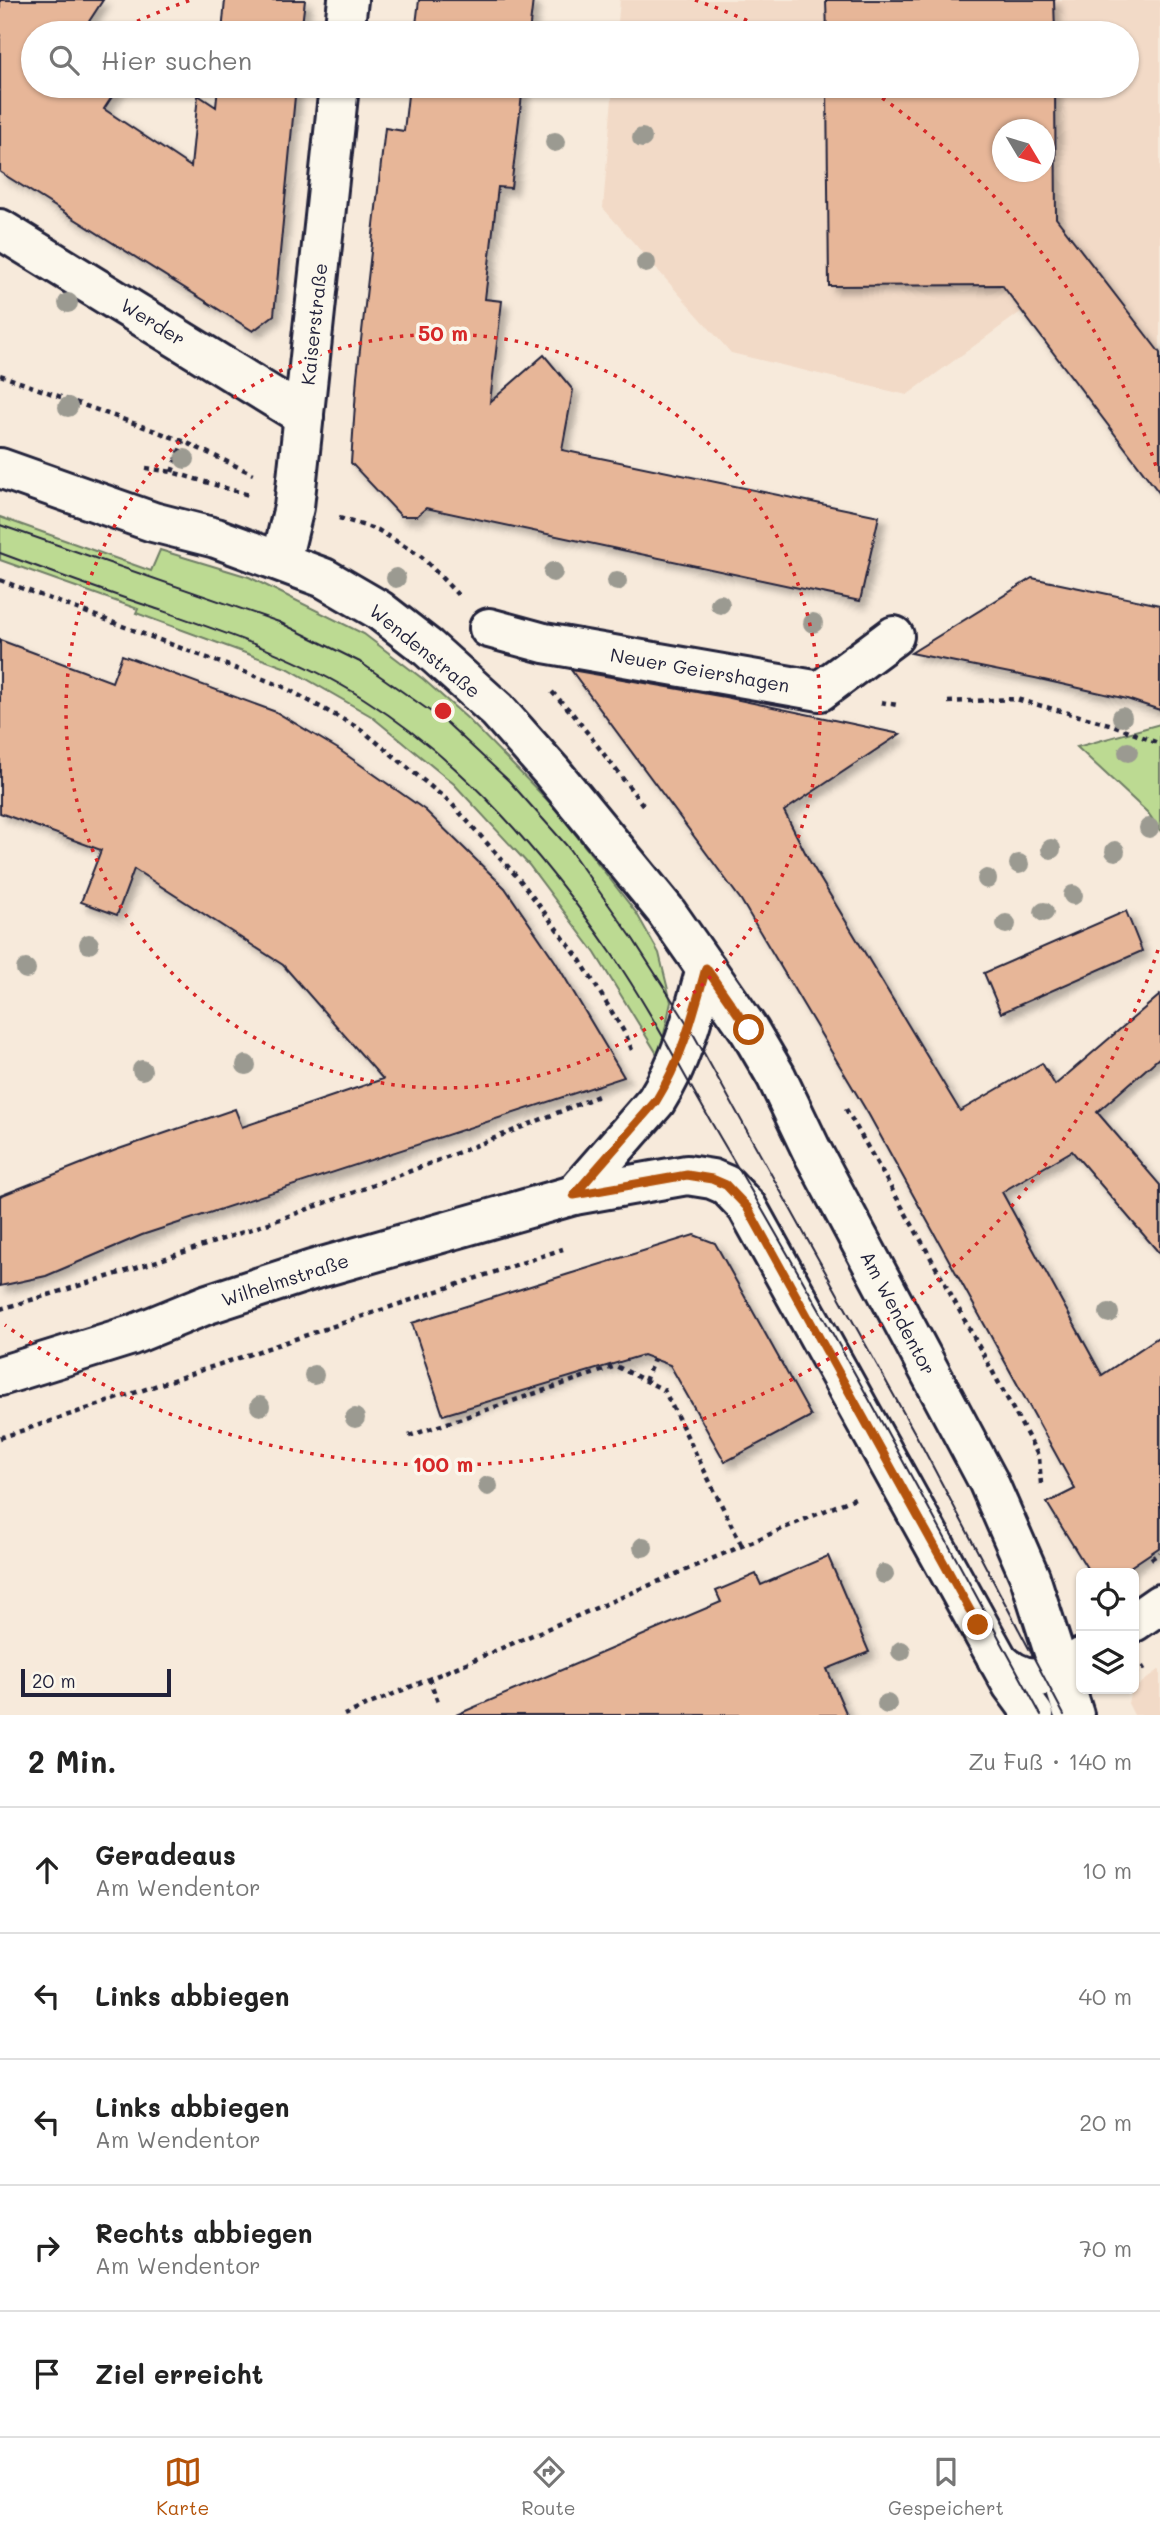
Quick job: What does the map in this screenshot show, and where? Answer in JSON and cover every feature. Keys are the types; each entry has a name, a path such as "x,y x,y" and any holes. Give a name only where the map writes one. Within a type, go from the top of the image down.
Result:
{"main road":[{"path":"345,21 348,0"},
{"name":"Kaiserstraße","path":"281,561 294,507 338,98"},
{"name":"Werder","path":"0,229 304,416"},
{"name":"Wendenstraße","path":"0,468 153,522 216,538 281,561 324,578 379,610 428,648 497,710 665,910 706,968"},
{"name":"Neuer Geiershagen","path":"489,628 544,643 820,691 894,636"},
{"path":"574,1195 656,1101 665,1087 685,1045 706,968"},
{"name":"Am Wendentor","path":"706,968 749,1030 776,1076 811,1149 988,1481 1071,1665 1074,1715"},
{"path":"574,1195 687,1175 712,1179 726,1185 747,1207 997,1659 1034,1715"},
{"name":"Wilhelmstraße","path":"0,1376 132,1335 208,1304 312,1270 574,1195"},
{"path":"1139,1619 1160,1604"},
{"path":"997,1659 1013,1672 1029,1678 1044,1678 1071,1665"}],"path":[{"path":"0,375 183,441 258,476"},
{"path":"183,441 172,472 378,530 422,557 489,628"},
{"path":"0,580 282,686 362,730 452,804 520,880 580,960 626,1035 635,1056"},
{"path":"948,702 1016,699 1113,725 1160,744"},
{"path":"0,1308 216,1241 292,1214 464,1151 605,1093"},
{"path":"841,1101 926,1249 1039,1457"},
{"path":"0,1438 575,1245"},
{"path":"645,1381 654,1359"},
{"path":"409,1436 616,1366 664,1390 743,1546"},
{"path":"344,1715 866,1493"},
{"path":"429,1678 439,1705"}],"shaded area":[{"path":"620,0 1160,0 1160,494 1022,311 907,395 731,353 603,208 612,98 1139,98 1139,21 618,21"},
{"path":"1160,1669 1160,1715 1134,1715 1128,1703 1130,1694 1139,1694 1139,1685"}],"green space":[{"path":"0,517 151,571 160,550 249,577 364,634 423,679 467,718 555,808 637,914 659,953 671,1002 659,1057 595,953 529,865 454,784 371,716 289,669 136,613 138,609 0,560"},
{"path":"1160,724 1160,830 1148,813 1077,747"}],"building":[{"path":"0,0 103,0 89,21 21,21 21,98 111,98 104,109 191,167 198,98 202,98 216,107 217,98 295,98 274,315 253,331 0,172"},
{"path":"225,0 305,0 302,21 223,21"},
{"path":"419,0 533,0 530,21 416,21"},
{"path":"826,0 1054,0 1055,21 827,21"},
{"path":"408,98 522,98 511,188 498,187 485,299 502,301 490,402 544,355 573,390 562,450 879,516 860,601 426,508 417,516 401,516 351,463 357,376 385,128 404,131"},
{"path":"827,98 1055,98 1056,218 1160,353 1160,494 1002,285 829,286"},
{"path":"1032,578 1160,605 1160,710 1127,699 911,653"},
{"path":"0,640 112,682 122,655 276,712 338,749 425,810 505,888 555,961 624,1077 142,1235 46,1276 0,1286 0,1196 116,1150 235,1109 242,1127 383,1079 283,965 134,869 117,915 81,902 101,850 0,813"},
{"path":"571,670 725,697 900,734 784,811 809,860 960,1111 1042,1063 1055,1085 1160,995 1160,1057 1097,1112 1160,1185 1160,1254 1072,1151 1002,1192 1102,1375 1160,1336 1160,1547 1128,1568 1087,1568 1047,1503 1075,1489 869,1115 741,900"},
{"path":"1126,911 1142,951 1001,1013 984,973"},
{"path":"694,1235 715,1243 811,1416 725,1462 670,1365 643,1355 443,1415 412,1323"},
{"path":"828,1556 869,1652 827,1669 847,1715 456,1715 721,1602 716,1591 756,1574 761,1585"}],"tram line":[{"path":"0,525 279,622 360,662 447,723 509,781 567,846 633,939 690,1028 922,1446 1064,1715"},
{"path":"0,553 235,637 313,670 363,698 400,723 469,781 500,813 586,917 643,1002 848,1361 1041,1715"}],"route":[{"path":"749,1030 706,968 685,1045 665,1087 656,1101 574,1195 687,1175 712,1179 726,1185 747,1207 978,1625"}]}
